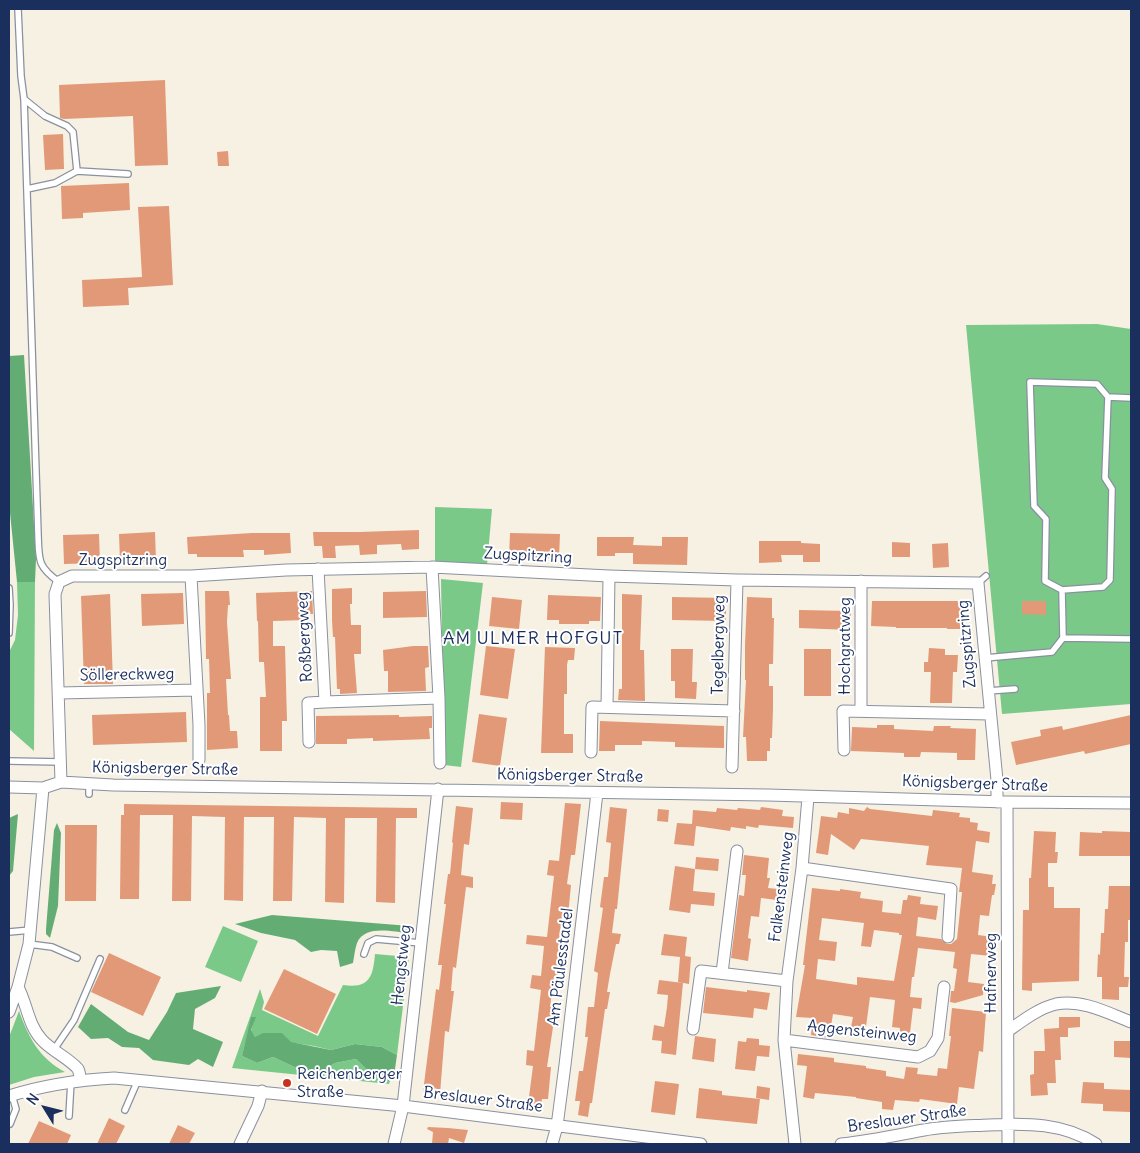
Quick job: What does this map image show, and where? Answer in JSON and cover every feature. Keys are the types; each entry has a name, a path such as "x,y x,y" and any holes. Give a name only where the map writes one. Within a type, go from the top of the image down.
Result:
{"street":[{"name":"Zugspitzring","path":"61,782 55,594 59,582 72,576 191,576 318,569 432,568 737,580 861,581 982,579 985,658 990,714 997,780 1002,802"},
{"path":"432,568 440,763"},
{"name":"Roßbergweg","path":"318,569 325,702"},
{"name":"Söllereckweg","path":"191,576 199,760"},
{"path":"591,752 592,707 607,707 609,576"},
{"name":"Tegelbergweg","path":"732,767 737,580"},
{"name":"Hochgratweg","path":"860,710 861,581"},
{"name":"Söllereckweg","path":"58,693 197,690"},
{"name":"Roßbergweg","path":"309,742 308,703 438,698"},
{"name":"Tegelbergweg","path":"607,707 734,711"},
{"name":"Hochgratweg","path":"844,750 844,711 990,714"},
{"name":"Königsberger Straße","path":"9,788 43,788 61,782 89,789 438,789 1131,804"},
{"path":"9,1012 18,987 29,944 43,788"},
{"name":"Hengstweg","path":"394,1144 403,1106 438,789"},
{"name":"Am Päulesstadel","path":"552,1144 557,1126 597,793"},
{"name":"Falkensteinweg","path":"795,1144 784,1040 787,981 802,868 808,797"},
{"name":"Hafnerweg","path":"1002,802 1008,1031 1008,1144"},
{"path":"722,973 737,851"},
{"path":"802,868 951,889 948,937"},
{"path":"693,1029 701,971 787,981"},
{"path":"18,987 32,1025 41,1039 53,1051 77,1068 80,1073 76,1081"},
{"name":"Aggensteinweg","path":"784,1040 918,1057 930,1050 938,1038 944,987"},
{"path":"1008,1031 1043,1009 1056,1004 1085,1006 1131,1022"},
{"name":"Breslauer Straße","path":"10,1095 76,1081 114,1078 403,1106 701,1144"},
{"path":"240,1144 258,1106 262,1091"},
{"name":"Breslauer Straße","path":"841,1144 925,1130 1008,1124 1035,1124 1065,1129 1096,1144"}],"lane":[{"path":"18,9 24,99 39,559 46,573 59,582"},
{"path":"24,99 45,116 68,126 73,132 77,171"},
{"path":"27,189 55,183 77,171 128,174"},
{"path":"1030,382 1097,384 1108,397 1105,478 1112,489 1110,580 1103,588 1062,590 1045,581 1046,519 1034,506 1030,382"},
{"path":"1108,397 1131,398"},
{"path":"9,588 9,633"},
{"path":"985,658 1052,652 1062,638 1062,590"},
{"path":"1062,638 1131,640"},
{"path":"988,691 1015,689"},
{"path":"9,761 61,762"},
{"path":"9,932 31,930"},
{"path":"364,954 368,943 376,939 421,943"},
{"path":"29,944 52,947 78,958"},
{"path":"53,1051 74,1020 100,959"},
{"path":"125,1110 138,1080"},
{"path":"69,1116 76,1081"},
{"path":"10,1095 16,1109 10,1124"}],"green space":[{"path":"1097,324 1131,329 1131,704 1002,714 966,325"},
{"path":"24,355 36,559 35,582 17,582 9,503 9,356"},
{"path":"435,507 492,509 487,565 435,562"},
{"path":"441,579 483,583 461,767 444,765"},
{"path":"17,582 35,582 34,751 9,729 9,652 15,640 18,615"},
{"path":"18,814 13,871 9,876 9,818"},
{"path":"57,823 61,833 58,906 50,938 46,934 46,929 54,830"},
{"path":"272,915 410,926 409,933 373,931 366,933 357,943 353,963 340,967 337,951 321,950 311,952 295,940 261,933 235,924"},
{"path":"223,926 258,941 241,982 205,967"},
{"path":"375,954 409,957 397,1055 382,1047 355,1044 331,1050 255,1037 251,1031 255,1017 252,1017 242,1056 257,1063 273,1057 305,1072 321,1072 335,1063 356,1059 371,1074 387,1080 391,1078 389,1084 232,1068 260,989 264,1002 262,1010 318,1036 343,985 359,985 364,983 371,975"},
{"path":"221,986 215,998 195,1009 193,1029 223,1042 213,1067 198,1059 189,1065 153,1060 139,1048 122,1047 108,1038 91,1039 78,1027 91,1004 128,1032 149,1040 167,1012 176,993"},
{"path":"19,1011 31,1038 42,1054 65,1072 34,1077 9,1085 9,1037"},
{"path":"251,1017 256,1017 251,1030 255,1037 263,1033 282,1033 291,1042 331,1050 355,1044 382,1047 397,1055 395,1069 389,1081 371,1074 356,1059 335,1063 321,1072 305,1072 273,1057 257,1063 242,1056"}],"building":[{"path":"165,80 168,165 135,166 133,116 60,118 59,85"},
{"path":"63,134 64,169 45,170 43,135"},
{"path":"228,151 229,166 218,166 217,152"},
{"path":"129,183 130,210 83,213 83,218 62,219 61,186"},
{"path":"169,206 173,285 128,288 129,305 83,307 82,280 142,277 138,207"},
{"path":"419,530 419,549 402,550 401,544 377,545 377,554 360,555 359,545 335,546 336,558 323,558 322,546 314,546 313,532"},
{"path":"155,532 156,561 120,562 119,534"},
{"path":"290,533 291,553 264,555 264,550 243,550 244,557 197,557 197,554 188,554 187,537"},
{"path":"510,533 560,534 559,558 509,557"},
{"path":"99,534 100,563 64,564 63,535"},
{"path":"597,537 634,537 633,545 662,546 662,537 688,537 687,565 633,564 633,553 597,556"},
{"path":"759,541 801,541 801,543 820,544 820,562 803,562 803,555 781,555 782,562 759,563"},
{"path":"892,542 910,543 910,557 892,557"},
{"path":"948,543 949,567 933,568 932,544"},
{"path":"352,588 352,604 350,604 351,625 361,625 361,654 354,654 357,693 340,694 340,689 337,689 335,637 333,637 332,589"},
{"path":"205,591 229,591 230,605 228,605 227,622 231,679 226,679 228,715 230,731 237,731 238,748 207,750 207,693 210,693 209,659 206,659"},
{"path":"312,591 313,614 307,614 307,620 273,621 273,646 285,646 287,721 282,721 282,751 260,751 260,697 266,697 264,662 259,662 256,593"},
{"path":"426,591 427,617 383,618 383,592"},
{"path":"183,593 184,624 142,626 141,594"},
{"path":"110,594 113,684 84,684 81,596"},
{"path":"622,594 642,595 640,650 644,650 645,701 618,700 619,689 622,689"},
{"path":"548,595 601,597 600,621 589,621 589,624 559,624 559,620 547,620"},
{"path":"492,597 522,600 519,629 489,626"},
{"path":"672,597 726,598 726,621 672,620"},
{"path":"747,597 772,598 772,618 774,618 773,664 769,664 769,686 773,686 773,709 772,738 770,738 770,751 767,751 767,761 747,761 746,737 743,737"},
{"path":"872,601 964,601 964,629 871,626"},
{"path":"1022,601 1046,601 1046,615 1022,614"},
{"path":"799,610 851,611 850,630 799,628"},
{"path":"428,646 429,667 425,668 426,691 388,692 388,671 384,671 383,650"},
{"path":"486,646 515,649 508,699 480,695"},
{"path":"545,647 575,648 574,660 568,660 567,694 564,694 564,734 573,734 573,753 541,753"},
{"path":"929,648 945,649 945,655 958,655 957,672 953,672 952,703 930,703 931,672 924,672 924,662 928,662"},
{"path":"671,649 693,649 692,682 697,682 696,699 675,698 675,681 671,681"},
{"path":"804,649 831,649 831,696 804,696"},
{"path":"186,712 187,742 93,745 92,715"},
{"path":"479,714 507,718 500,766 472,762"},
{"path":"399,715 399,717 432,716 432,728 429,728 430,739 373,741 373,738 347,739 347,744 316,744 316,716"},
{"path":"1131,715 1131,744 1085,754 1084,751 1016,765 1011,742 1041,736 1040,730 1062,726 1063,730"},
{"path":"600,721 724,726 724,748 675,747 675,742 642,741 642,745 615,745 615,751 599,751"},
{"path":"877,725 894,725 894,729 933,731 934,726 976,729 975,760 957,760 957,753 921,752 920,757 904,757 904,753 851,751 852,727 877,728"},
{"path":"501,802 523,803 522,820 500,819"},
{"path":"565,803 581,804 575,855 571,855 567,884 571,885 568,916 562,915 559,939 563,939 558,976 554,976 550,1007 556,1007 547,1067 551,1067 548,1099 542,1099 540,1111 530,1109 531,1098 529,1097 533,1066 526,1065 527,1050 534,1051 541,990 530,988 532,975 541,976 544,946 526,944 527,935 547,937 554,876 547,875 549,860 559,861"},
{"path":"124,804 417,808 417,818 396,818 395,903 376,902 377,818 345,818 344,903 325,902 326,818 294,817 292,901 273,901 274,817 244,817 243,901 224,900 225,817 192,816 191,901 172,901 173,815 140,815 139,899 120,899 121,815 124,815"},
{"path":"456,806 473,808 469,845 464,844 461,875 473,877 473,888 466,887 456,968 453,967 451,991 454,991 449,1032 445,1031 440,1094 423,1092 436,989 439,990 442,965 438,965 446,904 444,904 448,874 450,874"},
{"path":"610,807 627,809 617,909 615,909 612,933 621,934 619,944 616,944 610,974 607,992 610,992 607,1009 605,1009 592,1103 590,1103 588,1117 578,1115 580,1101 575,1101 579,1071 583,1071 588,1037 585,1037 588,1007 594,1007 598,973 594,971 603,908 600,907 604,877 608,877 611,843 606,842"},
{"path":"761,807 783,810 782,816 794,817 793,828 759,825 758,828 746,826 746,829 731,827 730,831 696,826 694,846 674,844 677,823 692,824 693,810 716,812 717,808 760,810"},
{"path":"867,807 870,809 932,816 933,810 960,813 959,817 970,818 970,822 978,823 977,830 990,832 989,843 976,841 972,872 993,875 992,884 996,884 994,895 992,895 989,916 980,915 978,935 993,937 991,956 971,954 968,982 984,984 983,995 955,1003 950,1002 951,991 954,991 957,969 953,968 955,952 918,948 910,997 922,998 921,1009 913,1008 909,1041 898,1040 900,1028 892,1027 895,1000 870,997 865,1034 850,1032 853,1017 833,1014 829,1038 811,1035 813,1018 796,1017 805,965 803,965 812,888 861,892 860,898 883,901 882,912 901,914 903,900 907,900 908,895 921,897 920,904 938,906 936,920 918,917 916,936 941,939 947,944 951,944 957,939 962,892 959,892 962,868 926,865 929,846 861,839 854,850 831,834 828,855 816,853 821,816 837,818 838,812 849,814 849,808 864,811","holes":["822,918 864,923 861,946 871,947 874,930 902,935 894,981 857,977 857,985 816,979 818,959 835,961 837,942 819,940"]},
{"path":"658,809 669,810 668,822 657,821"},
{"path":"65,825 97,825 96,901 65,901"},
{"path":"1034,831 1056,832 1055,852 1058,852 1057,863 1048,863 1048,887 1054,887 1054,908 1080,908 1079,981 1032,983 1032,991 1022,990 1023,910 1029,910 1029,878 1031,878"},
{"path":"1102,831 1131,832 1131,856 1079,856 1080,832 1102,833"},
{"path":"744,855 769,858 767,878 770,878 768,888 778,889 777,900 761,898 759,917 751,916 748,938 751,939 748,961 731,958 739,895 744,896 746,875 742,875"},
{"path":"696,857 719,859 718,871 695,869"},
{"path":"675,866 695,869 693,891 715,893 714,906 691,904 690,913 669,910"},
{"path":"1109,886 1131,886 1131,920 1128,920 1128,942 1125,942 1124,977 1129,977 1128,987 1119,987 1119,1000 1102,999 1102,977 1097,977 1101,933 1104,933 1105,909 1108,909"},
{"path":"664,934 687,937 685,956 691,957 689,984 678,982 680,957 661,955"},
{"path":"109,953 161,977 143,1016 91,992"},
{"path":"284,969 336,994 317,1034 264,1009"},
{"path":"659,980 683,983 676,1055 661,1053 662,1041 652,1040 654,1025 664,1027 667,1007 668,995 657,994"},
{"path":"706,987 770,993 767,1010 754,1008 753,1018 703,1013"},
{"path":"952,1008 986,1012 983,1052 979,1051 974,1089 959,1087 957,1104 920,1099 919,1102 895,1100 893,1110 882,1109 882,1102 856,1097 815,1093 814,1099 803,1097 807,1066 797,1065 798,1054 834,1058 834,1062 866,1066 866,1068 886,1071 886,1076 904,1079 906,1067 918,1068 917,1074 937,1076 938,1068 947,1069"},
{"path":"1059,1017 1080,1017 1080,1027 1068,1028 1068,1037 1060,1037 1061,1060 1055,1060 1056,1083 1047,1083 1048,1095 1031,1096 1030,1075 1034,1074 1034,1051 1045,1051 1044,1029 1059,1028"},
{"path":"695,1036 716,1039 714,1062 692,1059"},
{"path":"747,1038 759,1039 759,1045 770,1046 769,1057 757,1056 755,1071 735,1069 738,1041 746,1042"},
{"path":"1114,1041 1131,1041 1131,1058 1114,1057"},
{"path":"655,1081 679,1084 675,1115 651,1112"},
{"path":"1083,1082 1104,1083 1104,1089 1131,1090 1131,1112 1103,1111 1103,1104 1081,1103"},
{"path":"757,1086 770,1088 769,1100 756,1098"},
{"path":"699,1088 722,1091 722,1095 760,1099 757,1124 696,1118"},
{"path":"109,1118 125,1126 116,1144 97,1144"},
{"path":"39,1121 71,1135 67,1144 28,1144"},
{"path":"178,1125 195,1133 189,1144 169,1144"},
{"path":"428,1127 468,1130 464,1143 449,1138 448,1144 432,1144 433,1132 427,1129"}],"place":[{"name":"Reichenberger Straße","path":"287,1083"}],"district":[{"name":"AM ULMER HOFGUT","path":"533,639"}]}
